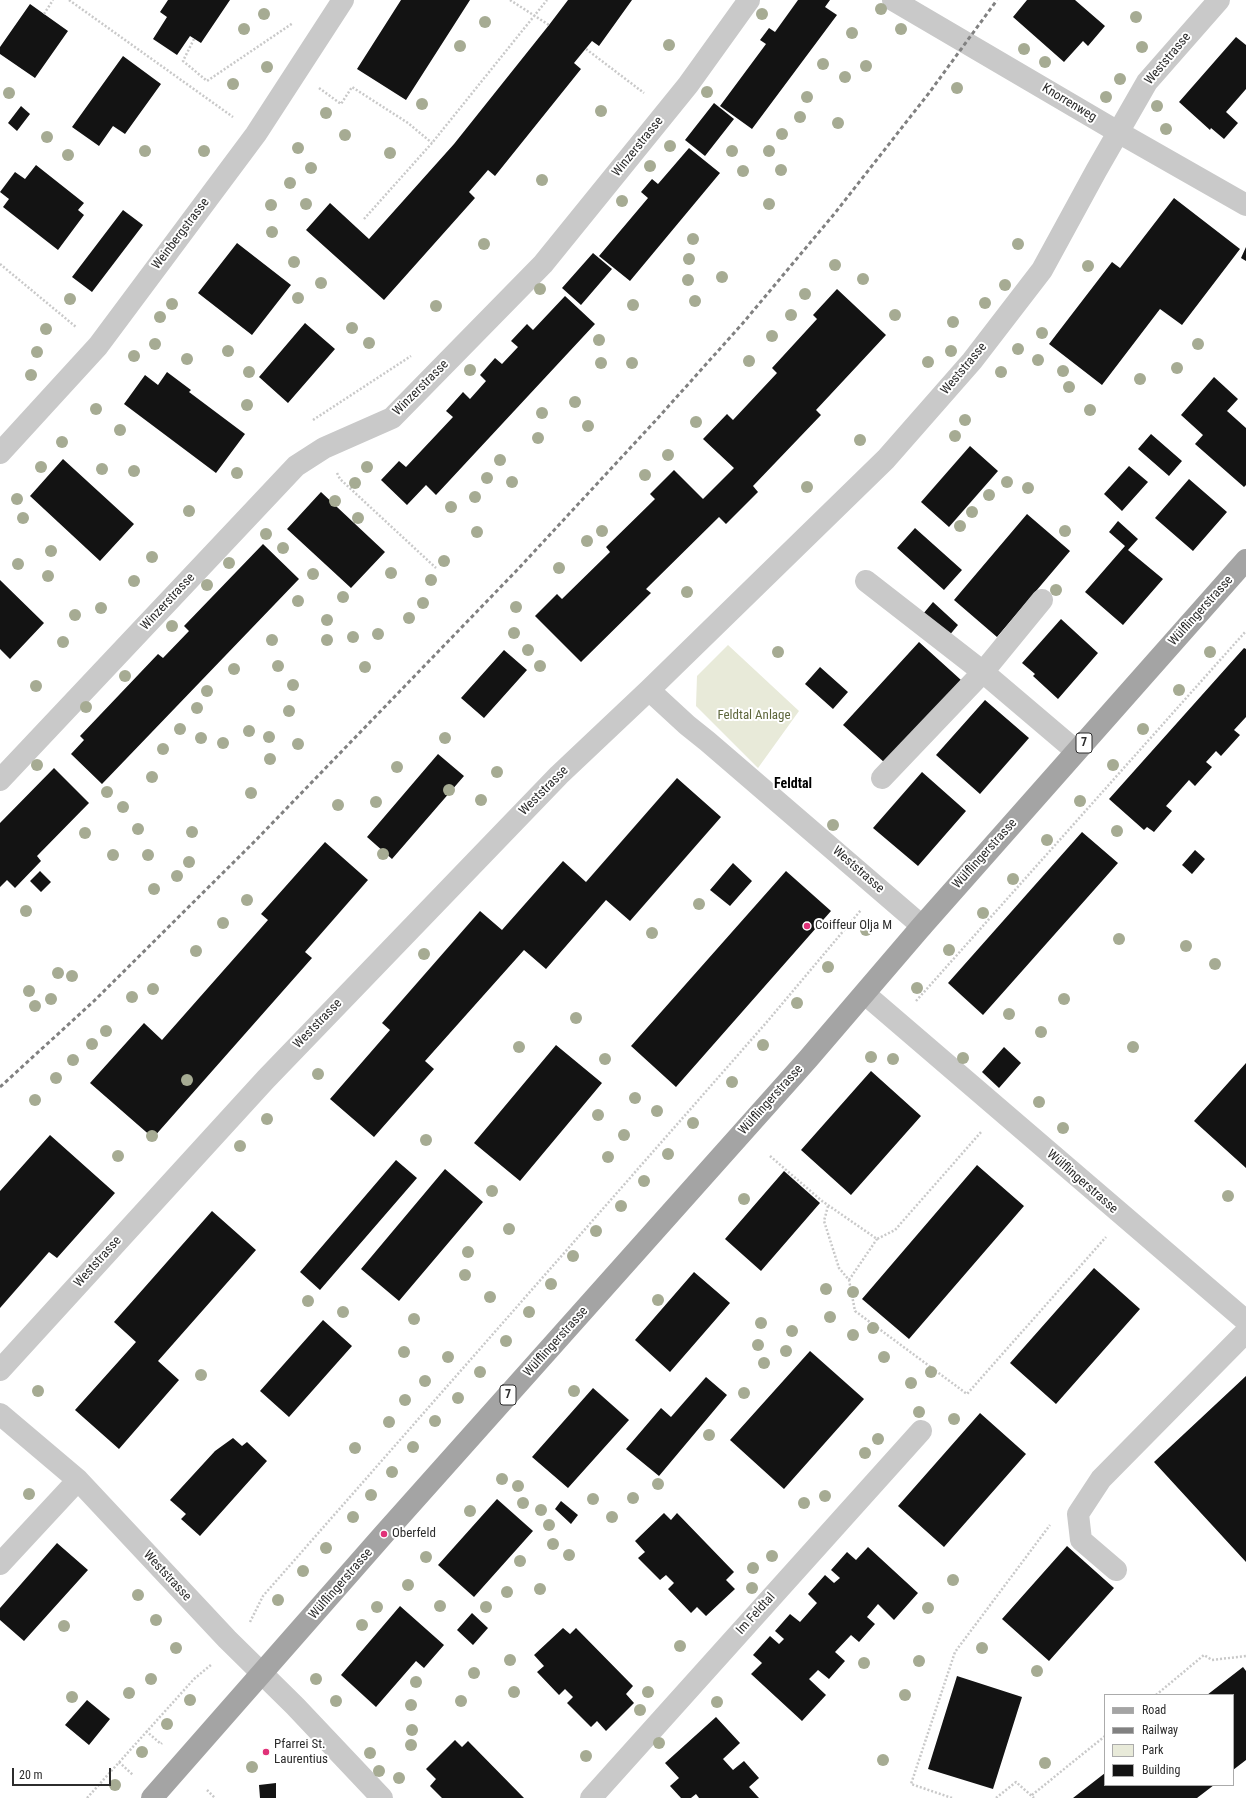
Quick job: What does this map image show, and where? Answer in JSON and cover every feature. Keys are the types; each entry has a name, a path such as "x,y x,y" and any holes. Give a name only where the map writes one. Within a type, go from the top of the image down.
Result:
{"main road":[{"name":"Wülflingerstrasse","path":"152,1798 389,1528 865,994 922,926 1246,560"}],"street":[{"name":"Weinbergstrasse","path":"0,453 98,346 256,134 343,0"},
{"name":"Winzerstrasse","path":"0,780 296,466 324,448 392,418 543,264 688,85 750,0"},
{"name":"Knorrenweg","path":"893,0 1246,205"},
{"name":"Weststrasse","path":"0,1370 266,1079 559,775 649,690 886,459 972,361 1042,270 1147,82 1219,0"},
{"path":"866,581 983,672 1076,751"},
{"path":"882,778 983,672 1042,600"},
{"name":"Weststrasse","path":"649,690 686,725 707,740 922,926"},
{"name":"Wülflingerstrasse","path":"865,994 1246,1321"},
{"path":"1116,1570 1081,1540 1078,1514 1101,1479 1246,1332"},
{"name":"Weststrasse","path":"0,1414 78,1480 234,1646 382,1798"},
{"name":"Im Feldtal","path":"591,1798 921,1431"},
{"path":"0,1564 78,1480"}],"path":[{"path":"44,14 53,0"},
{"path":"69,0 256,134"},
{"path":"510,0 549,25"},
{"path":"364,219 432,143 536,16 547,0"},
{"path":"194,39 183,61 207,81 295,22"},
{"path":"586,49 649,97"},
{"path":"318,88 341,104 352,87 408,123 432,143"},
{"path":"0,264 44,299 98,346"},
{"path":"312,421 316,416 413,354"},
{"path":"316,416 324,448 340,479 436,568"},
{"path":"897,1022 1246,631"},
{"path":"92,1798 88,1797 194,1679 234,1646 247,1629 263,1596 761,1029 864,906"},
{"path":"849,1280 877,1240 894,1230 1000,1110"},
{"path":"770,1156 828,1206 877,1240"},
{"path":"828,1206 824,1221 839,1268 849,1280 855,1311 967,1394 1124,1217"},
{"path":"952,1798 911,1784 955,1652 1052,1522"},
{"path":"1157,1694 1204,1655 1212,1660 1246,1656"},
{"path":"146,1731 161,1744"},
{"path":"1032,1795 1104,1737"},
{"path":"119,1762 134,1774"},
{"path":"996,1798 1016,1782 1034,1798"},
{"path":"207,1790 215,1798"}],"green space":[{"name":"Feldtal Anlage","path":"728,645 799,711 758,768 696,706 697,676"}],"building":[{"path":"168,0 230,0 201,43 190,36 177,55 153,39 167,17 160,12"},
{"path":"401,0 470,0 406,100 357,69"},
{"path":"568,0 632,0 599,46 592,41 574,63 581,69 495,176 488,170 469,192 475,198 384,300 306,230 330,203 369,239 454,144"},
{"path":"798,0 830,0 825,7 837,15 752,129 720,106 766,44 760,40 769,28 775,32"},
{"path":"1027,0 1075,0 1105,26 1088,46 1083,41 1064,62 1013,17"},
{"path":"30,4 68,31 35,78 0,54 0,47"},
{"path":"1236,37 1246,45 1246,89 1226,112 1238,123 1224,139 1211,128 1210,130 1179,102"},
{"path":"123,56 161,84 125,134 113,126 99,146 72,127"},
{"path":"714,103 734,119 705,156 685,140"},
{"path":"21,106 30,114 17,131 8,123"},
{"path":"689,148 720,173 630,281 599,256 648,198 641,192 652,179 658,184"},
{"path":"36,165 84,203 78,210 84,215 58,250 3,207 9,199 0,192 15,172 25,179"},
{"path":"1174,198 1240,249 1182,325 1160,309 1102,385 1049,344 1112,262 1120,268"},
{"path":"123,210 143,225 92,292 72,277"},
{"path":"237,243 291,285 252,335 198,293"},
{"path":"1246,247 1246,261 1241,258"},
{"path":"593,253 612,269 581,305 562,288"},
{"path":"837,289 886,335 816,410 821,415 753,486 758,492 726,524 719,517 646,589 651,593 581,662 535,616 557,594 562,599 610,552 606,547 655,499 650,494 674,470 703,499 734,468 703,439 727,414 733,420 777,373 772,368 817,319 813,315"},
{"path":"565,296 595,324 436,495 426,485 407,505 381,480 399,461 406,467 453,417 446,411 463,392 470,399 486,381 480,375 495,358 502,364 518,347 511,341 527,324 533,330"},
{"path":"305,323 335,349 288,403 259,377"},
{"path":"167,372 191,390 189,392 245,434 216,473 124,404 145,375 158,385"},
{"path":"1214,377 1238,399 1227,411 1246,428 1246,485 1244,487 1195,444 1203,435 1181,415"},
{"path":"1151,434 1182,461 1169,476 1138,449"},
{"path":"970,446 998,471 949,527 921,502"},
{"path":"63,459 134,524 100,561 30,496"},
{"path":"1129,466 1148,482 1122,511 1104,494"},
{"path":"1189,479 1227,512 1193,551 1155,518"},
{"path":"321,492 385,552 351,588 287,529"},
{"path":"1027,514 1070,551 997,637 954,600"},
{"path":"1118,521 1138,539 1128,550 1163,579 1123,625 1085,592 1125,546 1109,532"},
{"path":"915,528 962,570 944,590 897,548"},
{"path":"263,544 299,579 102,784 71,754 84,740 80,736 158,654 163,658 189,631 184,626"},
{"path":"0,580 44,623 10,659 0,649"},
{"path":"933,602 958,625 948,637 923,614"},
{"path":"1061,619 1098,653 1058,699 1033,676 1035,674 1022,663"},
{"path":"919,642 961,680 885,763 843,725"},
{"path":"1244,648 1246,649 1246,717 1234,730 1240,735 1221,756 1216,751 1206,762 1212,767 1195,786 1189,780 1166,806 1172,811 1154,832 1147,827 1144,830 1109,799"},
{"path":"504,650 527,670 484,718 461,698"},
{"path":"820,667 848,692 833,709 805,684"},
{"path":"985,700 1029,738 980,794 936,755"},
{"path":"438,754 464,776 392,859 367,837"},
{"path":"54,768 89,803 37,856 41,861 15,888 7,880 0,887 0,823"},
{"path":"922,772 966,811 918,866 873,828"},
{"path":"677,778 721,817 630,921 606,900 546,969 524,950 425,1061 434,1069 374,1137 330,1099 390,1030 382,1023 480,911 502,930 563,861 586,882"},
{"path":"1082,832 1118,863 983,1015 948,983"},
{"path":"325,842 368,880 305,952 312,958 153,1138 90,1083 144,1023 162,1040 268,920 261,914"},
{"path":"1195,850 1205,859 1192,874 1182,865"},
{"path":"733,863 752,881 730,906 710,890"},
{"path":"40,871 51,882 41,892 30,881"},
{"path":"786,871 831,911 676,1087 631,1046"},
{"path":"556,1045 602,1083 520,1181 474,1143"},
{"path":"1004,1047 1021,1063 999,1088 982,1072"},
{"path":"1246,1063 1246,1168 1194,1121"},
{"path":"871,1071 921,1116 851,1195 801,1150"},
{"path":"50,1135 115,1193 57,1258 49,1252 0,1308 0,1191"},
{"path":"396,1160 417,1178 320,1290 300,1272"},
{"path":"977,1165 1024,1206 909,1339 862,1299"},
{"path":"445,1169 483,1202 399,1301 361,1269"},
{"path":"784,1171 820,1203 761,1271 725,1239"},
{"path":"212,1211 256,1250 158,1361 179,1380 119,1449 75,1410 136,1342 114,1322"},
{"path":"1094,1268 1140,1309 1056,1404 1010,1363"},
{"path":"694,1272 730,1303 670,1372 635,1340"},
{"path":"323,1320 352,1346 289,1417 260,1391"},
{"path":"810,1351 864,1399 784,1489 730,1440"},
{"path":"1246,1376 1246,1562 1154,1462"},
{"path":"706,1377 727,1395 659,1476 626,1449 661,1408 671,1417"},
{"path":"593,1388 629,1420 568,1488 532,1457"},
{"path":"980,1413 1026,1454 944,1547 898,1506"},
{"path":"233,1438 242,1446 247,1442 267,1461 200,1536 181,1519 186,1514 170,1500 215,1451"},
{"path":"497,1499 533,1531 474,1597 438,1565"},
{"path":"561,1501 578,1515 571,1524 555,1509"},
{"path":"664,1513 671,1520 677,1513 734,1572 726,1580 735,1589 706,1616 697,1607 691,1613 668,1589 674,1583 666,1575 660,1580 638,1558 645,1552 635,1541"},
{"path":"57,1543 88,1570 24,1641 0,1620 0,1608"},
{"path":"1067,1546 1114,1588 1049,1661 1002,1619"},
{"path":"868,1547 918,1593 894,1620 878,1604 867,1617 875,1624 859,1642 851,1635 835,1652 845,1661 829,1679 818,1670 809,1679 826,1695 802,1721 751,1674 762,1663 753,1655 770,1636 779,1644 784,1639 775,1631 790,1614 800,1622 817,1603 808,1594 825,1575 834,1583 840,1578 831,1570 847,1552 856,1560"},
{"path":"400,1606 444,1645 424,1668 416,1661 376,1707 341,1675"},
{"path":"472,1613 488,1628 473,1645 457,1630"},
{"path":"563,1628 570,1634 576,1628 633,1686 626,1694 634,1703 606,1731 597,1721 591,1727 567,1703 573,1697 565,1689 559,1695 537,1672 544,1666 534,1655"},
{"path":"1243,1667 1246,1671 1246,1760 1234,1769 1234,1694 1208,1694"},
{"path":"957,1676 1022,1697 993,1789 928,1769"},
{"path":"87,1700 110,1719 89,1745 65,1725"},
{"path":"716,1717 740,1743 723,1759 733,1770 744,1761 759,1778 749,1787 759,1798 699,1798 696,1794 691,1798 681,1798 670,1786 679,1778 665,1763"},
{"path":"455,1740 462,1747 468,1741 524,1798 442,1798 430,1786 436,1779 426,1769"},
{"path":"1104,1774 1104,1786 1213,1786 1197,1798 1073,1798"},
{"path":"276,1783 276,1798 260,1798 259,1785"}],"railway":[{"path":"0,1087 94,1001 256,840 519,568 657,419 743,323 835,213 929,93 997,0"}],"place":[{"name":"Coiffeur Olja M","path":"807,926"},
{"name":"Oberfeld","path":"384,1534"},
{"name":"Pfarrei St. Laurentius","path":"266,1752"}],"district":[{"name":"Feldtal","path":"793,784"}]}
